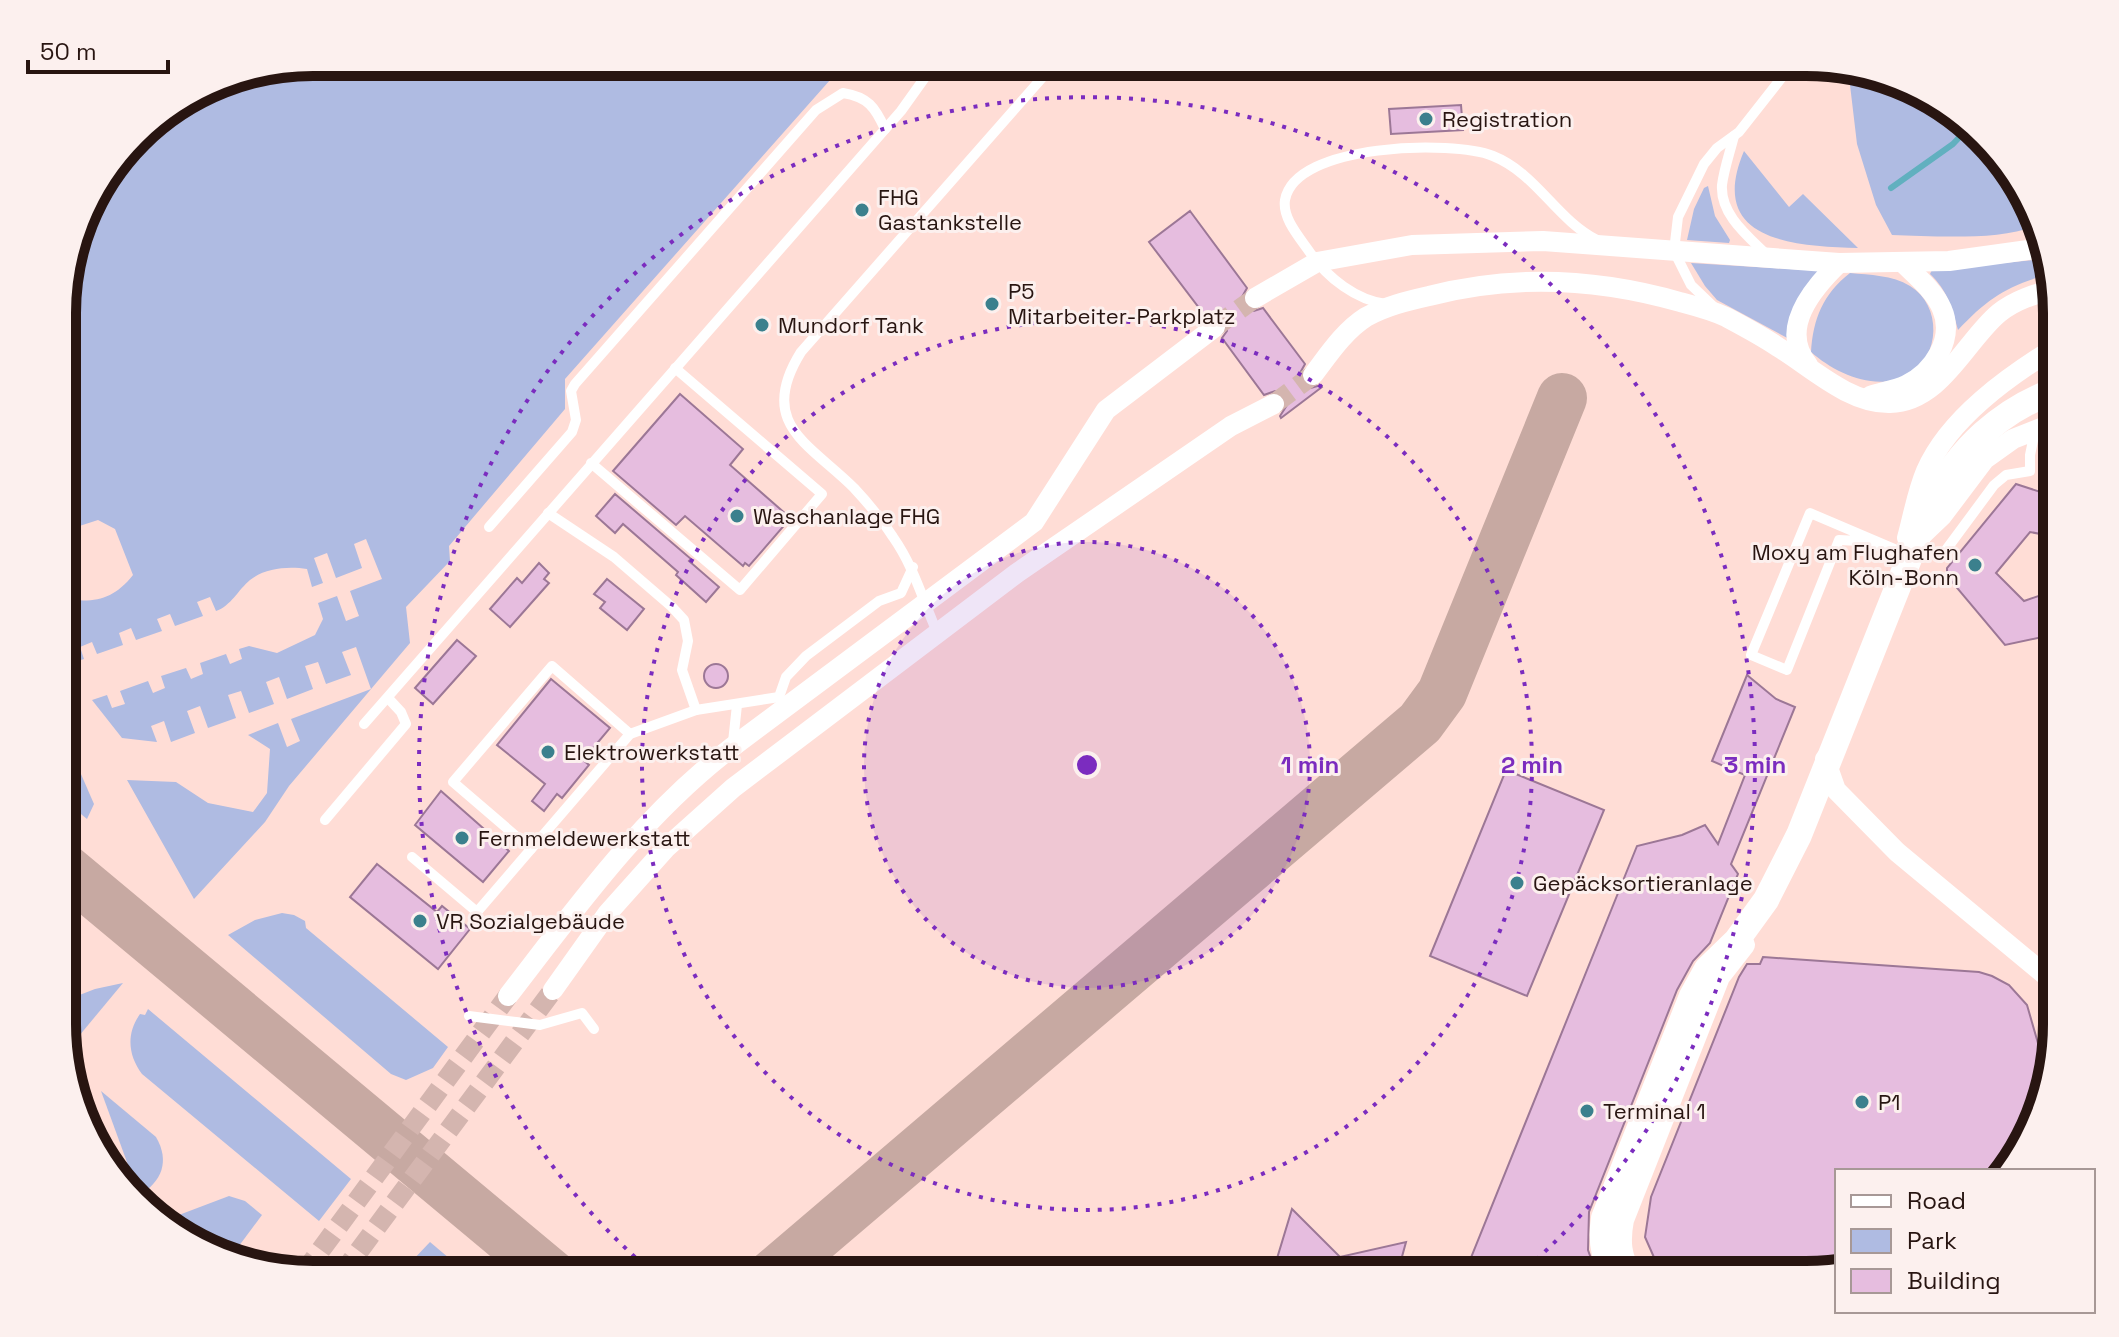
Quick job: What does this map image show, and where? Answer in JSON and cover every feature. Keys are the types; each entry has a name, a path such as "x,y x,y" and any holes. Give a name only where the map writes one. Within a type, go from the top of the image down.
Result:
{"street":[{"path":"1255,298 1317,262 1412,245 1543,241 1839,263 1949,261 2034,249"},
{"path":"1862,398 1906,385 1918,378 1933,362 1946,337 1941,307 1930,290 1902,262"},
{"path":"1809,366 1796,345 1800,316 1813,289 1839,263"},
{"path":"1313,375 1348,330 1394,305 1462,287 1520,280 1571,281 1662,296 1723,316 1862,398 1891,403 1918,395 1955,364 1997,314 2015,302 2041,293"},
{"path":"508,996 642,829 709,765 1034,522 1106,410 1215,327"},
{"path":"1623,1260 1621,1233 1624,1220 1720,977 1769,912 1795,844 1823,752 1904,553 1926,471 1942,443 1983,398 2042,357"},
{"path":"1607,1260 1604,1218 1692,996 1707,969 1737,940 1766,900 1799,835 1932,501 1954,466 1983,433 2022,406 2042,397"},
{"path":"553,990 607,914 666,848 733,788 937,632 1153,478 1231,426 1274,404"},
{"path":"1904,553 1942,516 1985,459 2013,439 2042,428"},
{"path":"1823,752 1836,790 1897,852 2042,972"},
{"path":"1624,1220 1636,1260"}],"lane":[{"path":"1723,316 1691,285 1674,251 1678,217 1704,164 1717,148 1734,136 1783,76"},
{"path":"364,724 885,129 925,77"},
{"path":"937,632 913,567 892,534 854,489 800,442 785,410 785,389 790,369 811,340 1043,77"},
{"path":"489,527 572,432 576,420 571,391 575,384 816,110 843,93 861,96 876,108 885,129"},
{"path":"1734,136 1722,186 1726,208 1741,231 1770,257"},
{"path":"1394,305 1373,302 1345,288 1317,262 1288,219 1285,200 1301,175 1341,156 1385,151 1466,149 1493,156 1532,182 1589,236 1610,246"},
{"path":"591,463 740,590 822,494 675,368"},
{"path":"1940,558 1994,485 2006,475 2030,471 2035,431"},
{"path":"548,513 614,557 684,620 688,641 682,670 696,710"},
{"path":"1810,513 1904,553 1859,541 1839,540 1787,670 1751,655 1810,513"},
{"path":"412,857 477,912 630,734 696,710 779,697 786,677 806,656 879,601 901,593 913,567"},
{"path":"531,849 453,782 492,735 552,666 630,734"},
{"path":"325,820 406,724 401,712 388,698"},
{"path":"731,748 737,705"},
{"path":"469,1016 540,1025 582,1013 594,1029"}],"green space":[{"path":"297,77 833,77 565,379 565,409 449,546 450,561 406,607 410,643 289,786 265,822 194,899 127,780 176,782 208,803 253,812 267,793 270,749 248,735 278,723 287,747 300,741 291,719 371,689 356,647 342,652 351,675 326,684 318,662 305,666 313,689 287,699 279,677 266,682 274,704 249,713 241,691 228,695 236,718 208,728 200,706 187,711 195,733 171,742 164,721 151,726 157,742 122,738 92,700 107,695 112,708 125,704 120,691 148,681 153,693 165,688 161,676 186,668 191,679 203,674 200,663 226,654 230,664 242,659 239,649 249,646 277,653 315,635 323,619 318,603 337,596 346,621 359,616 350,591 382,579 366,539 354,544 362,568 336,578 327,553 314,558 323,583 312,587 307,569 270,570 250,580 221,609 216,611 210,597 197,602 203,616 175,626 170,614 157,619 162,631 136,640 131,628 119,633 123,645 97,654 92,642 80,647 84,659 76,662 76,600 94,600 111,595 133,575 115,529 98,520 76,527 76,313 84,252 100,208 125,169 145,145 194,108 252,84"},
{"path":"1849,80 1911,100 1938,116 1974,145 2011,194 2027,229 1984,236 1892,235 1876,205 1857,144"},
{"path":"1744,151 1789,207 1803,194 1858,248 1807,245 1783,240 1762,232 1746,221 1737,204 1735,181"},
{"path":"1708,186 1715,216 1729,243 1687,240 1694,209"},
{"path":"2037,260 2039,277 2000,294 1958,330 1948,299 1930,274 1932,270"},
{"path":"1691,263 1821,271 1791,340 1717,300"},
{"path":"1850,273 1903,282 1928,305 1932,318 1932,344 1919,367 1908,375 1883,382 1857,378 1832,367 1811,352 1821,308"},
{"path":"76,763 94,804 87,819 76,810"},
{"path":"282,913 305,921 306,928 448,1047 433,1068 406,1080 391,1074 228,935 255,920"},
{"path":"123,983 77,1038 76,996"},
{"path":"148,1009 351,1179 319,1221 142,1074 130,1044 135,1022"},
{"path":"101,1091 156,1137 160,1146 163,1162 153,1184 145,1192 132,1177"},
{"path":"229,1196 245,1201 262,1215 237,1248 208,1237 175,1216"},
{"path":"430,1242 452,1261 412,1261"}],"building":[{"name":"Registration","path":"1461,105 1463,130 1391,134 1389,109"},
{"path":"1190,211 1247,288 1242,297 1244,305 1254,311 1263,308 1305,364 1300,373 1301,381 1311,388 1322,387 1281,418 1287,405 1285,397 1275,391 1264,395 1222,338 1227,331 1226,320 1214,314 1206,317 1149,242"},
{"path":"680,394 743,449 730,465 787,515 784,518 788,521 749,566 745,563 743,566 685,516 676,525 613,471"},
{"name":"Moxy am Flughafen Köln-Bonn","path":"2016,484 2042,492 2042,534 2030,532 1996,573 2024,601 2042,595 2042,637 2005,645 1947,576 1947,568"},
{"path":"615,494 719,587 706,602 676,575 678,572 623,524 615,533 596,516"},
{"path":"539,563 549,573 544,579 549,583 510,627 490,609 517,578 522,583"},
{"path":"607,579 644,609 627,630 600,608 605,602 594,594"},
{"path":"457,640 476,656 433,704 415,688"},
{"path":"716,664 724,668 728,676 724,684 716,688 708,684 704,676 708,668"},
{"name":"Terminal 1","path":"1747,675 1776,699 1795,707 1731,864 1738,874 1710,943 1693,961 1677,990 1589,1212 1588,1250 1592,1260 1470,1260 1637,846 1682,835 1705,825 1718,844 1745,775 1712,761"},
{"name":"Elektrowerkstatt","path":"551,679 610,728 583,760 589,765 562,798 557,794 544,811 532,801 545,784 497,745"},
{"name":"Gepäcksortieranlage","path":"1506,770 1604,810 1527,996 1430,956"},
{"name":"Fernmeldewerkstatt","path":"441,791 509,851 483,882 415,825"},
{"name":"VR Sozialgebäude","path":"377,864 437,912 442,906 470,929 438,969 350,897"},
{"name":"P1","path":"1763,957 1979,972 1992,976 2009,985 2027,1005 2040,1052 2030,1100 2019,1129 1993,1169 1835,1169 1835,1258 1655,1260 1645,1237 1651,1197 1739,977 1747,964 1760,964"},
{"path":"1292,1209 1340,1257 1406,1242 1401,1260 1276,1260"}],"waterway":[{"path":"1891,188 1962,135"}],"taxiway":[{"path":"789,1261 1420,723 1442,693 1562,398"},
{"path":"76,878 535,1261"}],"tunnel":[{"path":"1215,327 1255,298"},
{"path":"1274,404 1313,375"},
{"path":"351,1261 553,990"},
{"path":"313,1261 508,996"}],"place":[{"name":"Registration","path":"1426,119"},
{"name":"FHG Gastankstelle","path":"862,210"},
{"name":"P5 Mitarbeiter-Parkplatz","path":"992,304"},
{"name":"Mundorf Tank","path":"762,325"},
{"name":"Waschanlage FHG","path":"737,516"},
{"name":"Moxy am Flughafen Köln-Bonn","path":"1975,565"},
{"name":"Elektrowerkstatt","path":"548,752"},
{"name":"Fernmeldewerkstatt","path":"462,838"},
{"name":"Gepäcksortieranlage","path":"1517,883"},
{"name":"VR Sozialgebäude","path":"420,921"},
{"name":"P1","path":"1862,1102"},
{"name":"Terminal 1","path":"1587,1111"}]}
